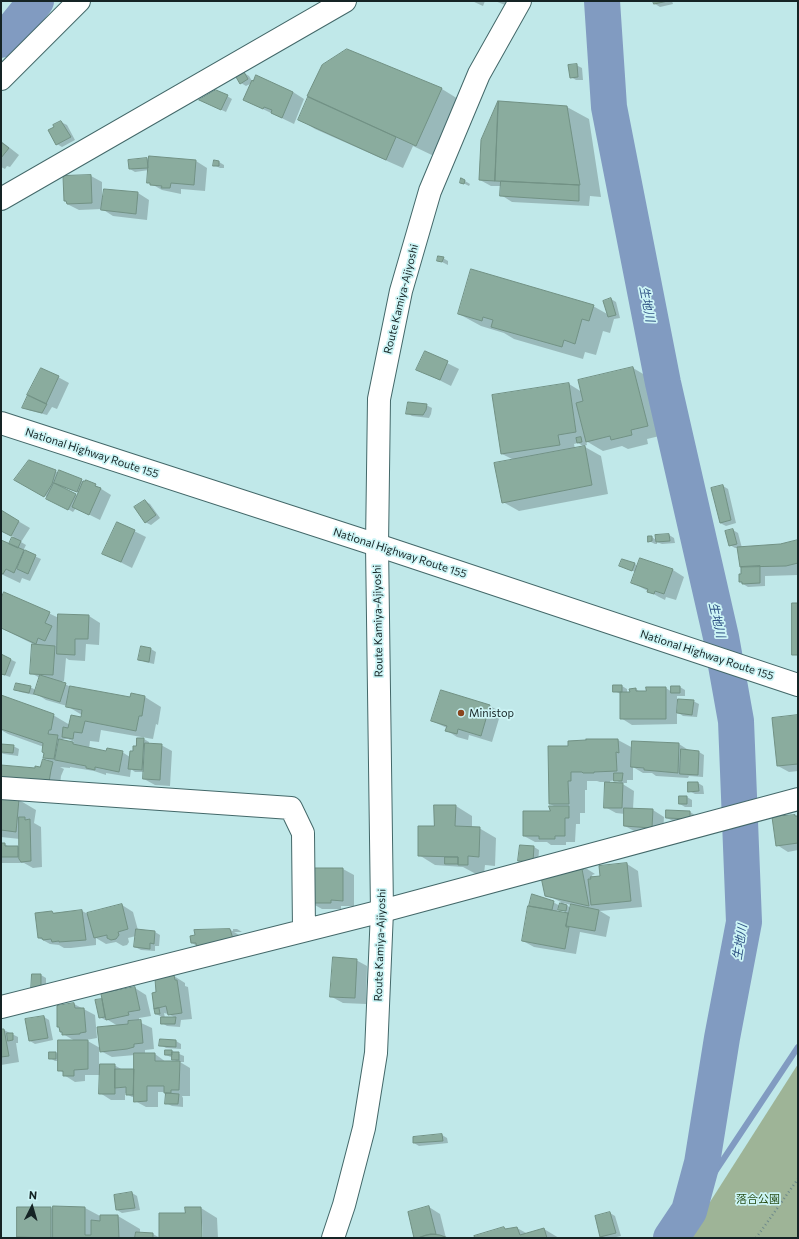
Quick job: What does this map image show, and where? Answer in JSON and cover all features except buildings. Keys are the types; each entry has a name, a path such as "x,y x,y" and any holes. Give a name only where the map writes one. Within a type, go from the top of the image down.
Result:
{"main road":[{"path":"1,79 80,1"},
{"path":"1,200 345,1"},
{"name":"Route Kamiya-Ajiyoshi","path":"333,1238 344,1205 364,1128 376,1053 382,910 377,545 379,399 401,291 433,184 479,74 520,1"},
{"name":"National Highway Route 155","path":"1,423 377,545 798,685"},
{"path":"1,788 291,808 302,833 304,930"},
{"path":"1,1007 382,910 798,799"}],"path":[{"path":"756,1238 798,1179"}],"green space":[{"name":"落合公園","path":"798,1064 798,1238 687,1238"}],"waterway":[{"path":"1,40 15,27 36,1"},
{"name":"生地川","path":"602,1 609,107 663,383 721,637 736,721 744,922 722,1038 702,1163 689,1211 671,1238"},
{"path":"689,1211 798,1047"}],"place":[{"name":"Ministop","path":"461,713"}]}
